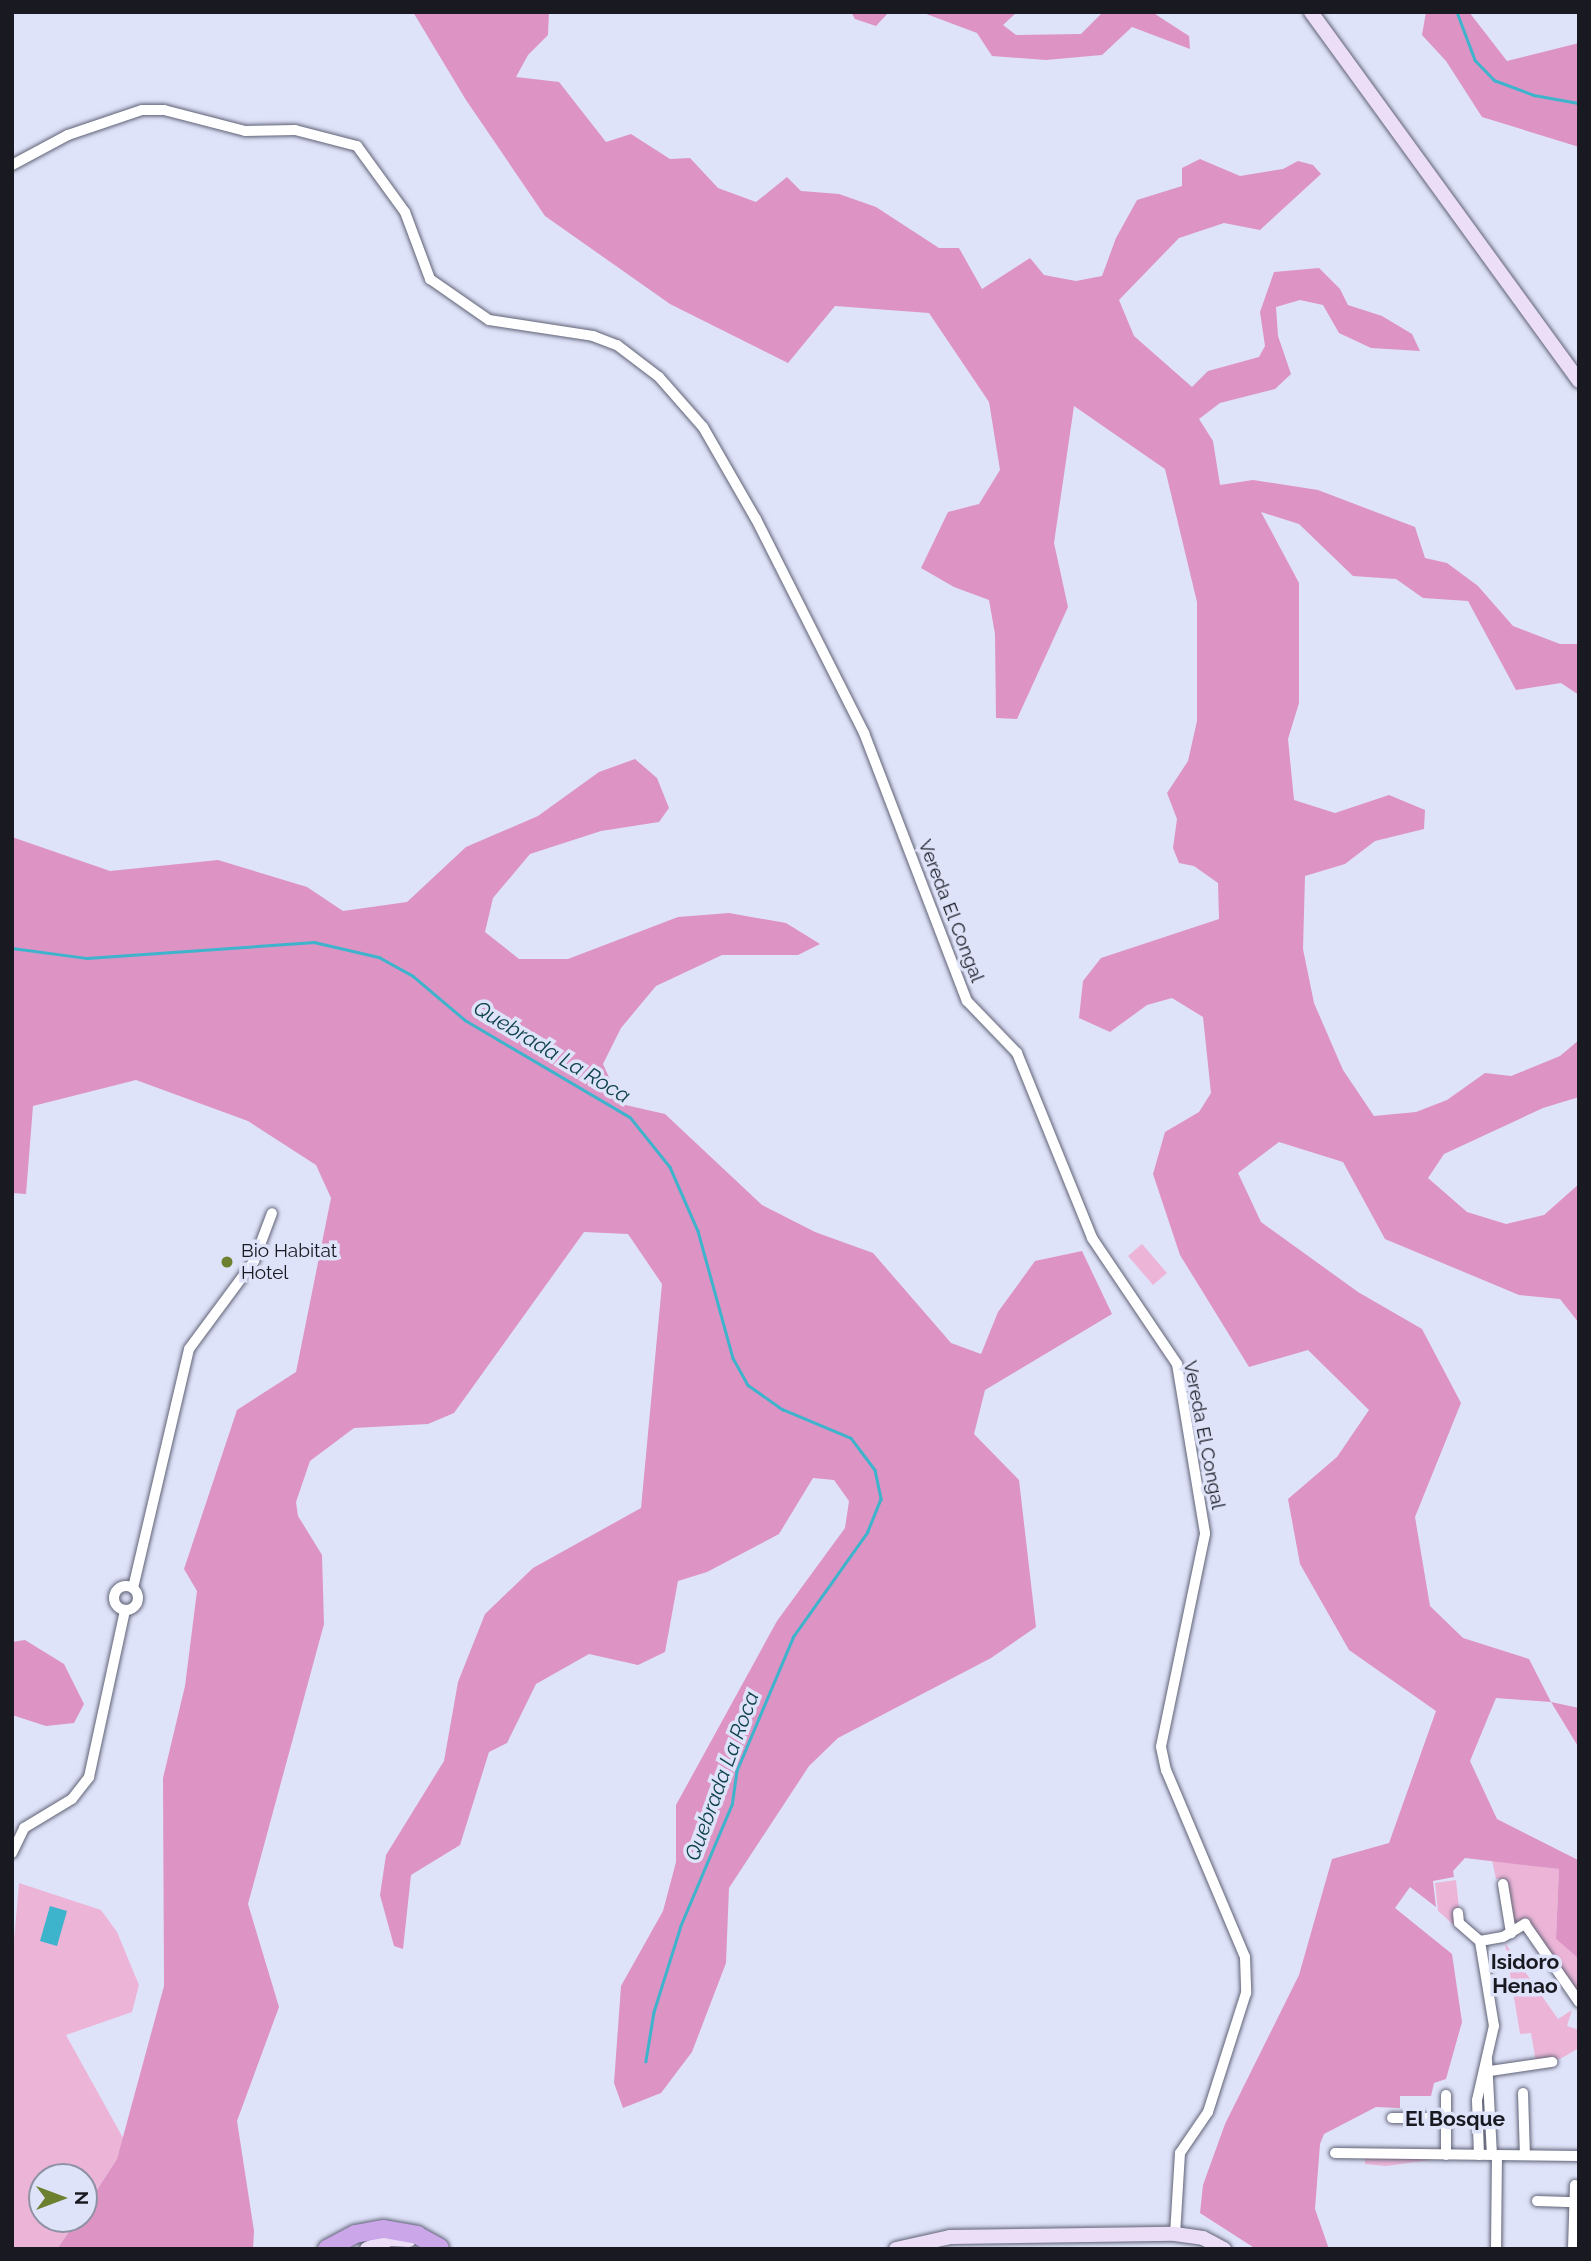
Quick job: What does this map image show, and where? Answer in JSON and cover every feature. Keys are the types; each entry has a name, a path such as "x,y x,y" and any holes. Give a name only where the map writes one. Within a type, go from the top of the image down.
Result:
{"highway":[{"path":"327,2249 355,2234 384,2229 417,2235 442,2248"}],"main road":[{"path":"1311,12 1579,382"},
{"path":"896,2249 950,2238 1175,2234 1203,2238 1224,2249"},
{"path":"367,2249 400,2238 442,2248"}],"street":[{"name":"Vereda El Congal","path":"12,165 68,135 142,110 164,110 245,131 295,130 357,146 405,212 430,279 489,320 593,336 617,345 659,377 704,427 756,519 864,733 967,1000 1017,1054 1092,1238 1177,1364 1205,1534 1161,1747 1166,1770 1245,1957 1246,1993 1208,2112 1180,2153 1175,2234"},
{"path":"12,1853 24,1828 72,1798 89,1777 125,1610 137,1602 132,1588 189,1349 254,1261 272,1213"},
{"path":"125,1610 116,1604 115,1593 121,1587 132,1588"},
{"path":"1503,1884 1511,1933"},
{"path":"1458,1913 1459,1923 1480,1941 1494,2026 1477,2099 1479,2155"},
{"path":"1480,1941 1511,1933 1525,1924 1579,2002"},
{"path":"1487,2057 1495,2156 1496,2249"},
{"path":"1490,2071 1552,2062"},
{"path":"1523,2093 1525,2155"},
{"path":"1446,2095 1446,2155"},
{"path":"1392,2118 1446,2118"},
{"path":"1335,2153 1579,2156"},
{"path":"1573,2249 1575,2185"},
{"path":"1537,2201 1575,2202"}],"shaded area":[{"path":"413,12 549,12 548,35 528,55 516,77 559,82 606,142 631,134 670,159 690,158 718,188 756,202 787,177 801,191 839,194 876,207 939,248 959,248 982,289 1030,258 1044,275 1076,281 1102,276 1116,238 1137,200 1182,186 1182,168 1200,159 1240,176 1283,169 1298,161 1313,165 1321,174 1260,230 1224,223 1179,238 1119,300 1134,336 1192,387 1208,371 1259,357 1265,346 1260,312 1274,272 1319,268 1340,289 1348,305 1382,316 1412,334 1420,351 1371,348 1339,333 1323,305 1300,300 1276,307 1278,336 1291,374 1275,389 1220,403 1199,419 1213,441 1220,485 1253,480 1318,490 1415,527 1425,558 1447,563 1478,586 1513,626 1560,644 1579,644 1579,695 1561,683 1516,690 1468,601 1423,598 1396,579 1353,576 1299,524 1261,512 1299,583 1299,703 1288,739 1294,800 1335,813 1389,795 1425,810 1424,829 1375,841 1345,864 1305,876 1303,949 1314,1003 1343,1070 1374,1116 1416,1112 1447,1100 1485,1073 1511,1076 1560,1056 1579,1040 1579,1097 1543,1108 1444,1154 1428,1178 1467,1212 1506,1224 1544,1215 1579,1184 1579,1323 1560,1299 1519,1295 1385,1239 1343,1162 1279,1142 1238,1173 1261,1222 1358,1292 1422,1329 1461,1403 1415,1517 1430,1606 1463,1638 1529,1659 1551,1702 1496,1698 1470,1761 1497,1819 1578,1860 1579,1959 1556,1939 1559,1869 1465,1858 1453,1871 1454,1877 1433,1881 1436,1907 1410,1887 1395,1908 1452,1954 1462,2022 1446,2079 1434,2083 1431,2096 1400,2096 1400,2108 1376,2107 1324,2134 1320,2144 1315,2209 1329,2249 1256,2249 1200,2213 1203,2185 1225,2124 1299,1975 1332,1859 1389,1843 1436,1711 1349,1650 1300,1564 1288,1499 1337,1457 1369,1410 1308,1350 1249,1367 1180,1255 1153,1174 1165,1132 1199,1112 1211,1093 1203,1017 1172,998 1147,1005 1110,1032 1079,1018 1083,981 1101,958 1219,919 1218,883 1194,866 1179,863 1173,848 1177,819 1167,793 1188,761 1197,721 1197,602 1165,469 1074,406 1054,543 1068,607 1017,719 996,718 995,634 989,600 954,587 921,568 948,512 979,504 1000,470 989,402 929,313 835,306 788,363 670,304 545,216 466,100"},
{"path":"851,12 889,12 876,26 855,19"},
{"path":"921,12 1017,12 1003,25 1016,35 1081,34 1103,12 1152,12 1189,36 1190,49 1132,27 1102,55 1046,60 992,56 977,33"},
{"path":"1426,12 1469,12 1507,61 1579,43 1579,147 1482,117 1446,61 1422,35"},
{"path":"635,759 657,778 669,808 659,822 601,831 530,854 493,898 485,932 519,959 568,959 678,917 729,913 786,923 820,944 798,955 722,955 656,986 621,1028 603,1064 621,1104 665,1114 762,1205 815,1232 873,1253 951,1343 981,1354 998,1312 1035,1261 1082,1251 1112,1314 985,1390 974,1434 1019,1480 1036,1627 991,1658 838,1738 809,1766 729,1888 726,1963 692,2052 661,2093 623,2108 614,2083 621,1986 663,1911 676,1862 676,1805 777,1621 845,1528 849,1501 834,1480 813,1478 779,1534 707,1572 678,1581 665,1652 638,1665 589,1654 536,1684 507,1743 489,1752 460,1845 411,1875 403,1949 394,1946 380,1895 386,1855 444,1761 458,1682 485,1614 533,1568 641,1508 662,1284 628,1234 584,1232 454,1413 428,1424 354,1428 310,1461 296,1502 298,1516 322,1555 324,1624 248,1904 279,2007 237,2121 254,2231 253,2249 57,2249 68,2233 98,2233 98,2188 117,2159 164,1986 163,1778 185,1686 197,1591 184,1569 237,1410 296,1372 331,1198 316,1165 248,1121 136,1080 33,1106 26,1194 12,1193 12,837 110,871 218,860 307,887 343,911 407,902 466,847 538,816 599,772"},
{"path":"1142,1244 1167,1273 1153,1285 1128,1256"},
{"path":"25,1640 64,1664 84,1704 74,1723 46,1726 12,1715 12,1642"},
{"path":"1551,1702 1579,1708 1579,1748"},
{"path":"1492,1860 1559,1869 1556,1939 1579,1959 1579,1994 1526,1919 1514,1924 1503,1879 1496,1879"},
{"path":"1456,1880 1459,1908 1453,1909 1455,1926 1438,1911 1435,1883"},
{"path":"19,1883 101,1910 117,1932 139,1985 132,2012 66,2035 123,2138 117,2159 98,2188 98,2163 28,2163 28,2233 68,2233 57,2249 12,2249 12,1962"},
{"path":"1505,1943 1558,2019 1572,2010 1567,2026 1579,2030 1579,2048 1560,2059 1536,2062 1531,2033 1520,2034"},
{"path":"1365,2158 1431,2160 1386,2166 1365,2164"}],"water":[{"path":"50,1906 67,1911 57,1946 40,1941"}],"waterway":[{"path":"1457,12 1475,60 1494,80 1534,95 1579,103"},
{"name":"Quebrada La Roca","path":"12,948 87,958 314,942 379,957 413,976 465,1020 630,1117 670,1167 698,1231 733,1358 748,1385 782,1409 851,1438 875,1470 881,1499 868,1532 794,1636 737,1771 732,1805 681,1926 654,2012 646,2061"}],"place":[{"name":"Bio Habitat Hotel","path":"227,1262"}],"district":[{"name":"Isidoro Henao","path":"1525,1974"},
{"name":"El Bosque","path":"1455,2119"}]}
